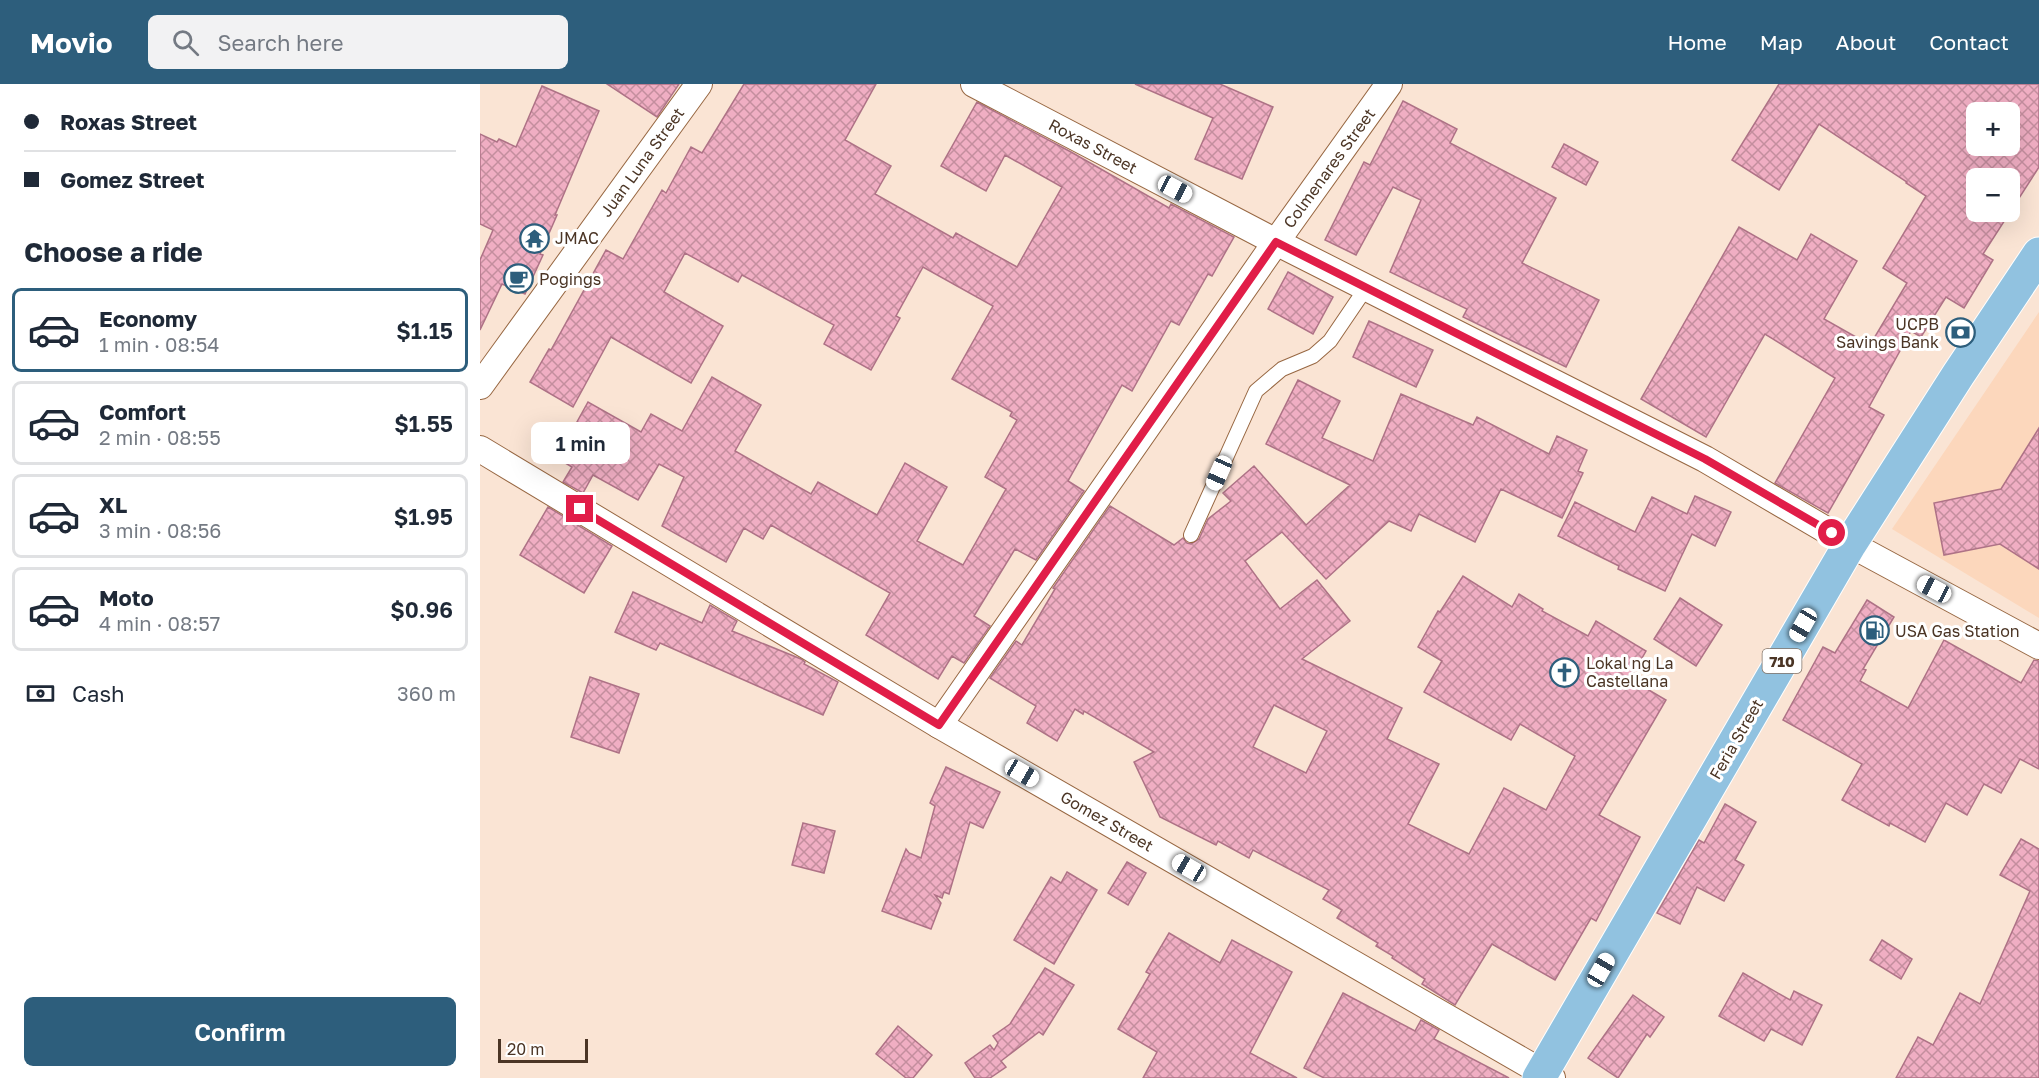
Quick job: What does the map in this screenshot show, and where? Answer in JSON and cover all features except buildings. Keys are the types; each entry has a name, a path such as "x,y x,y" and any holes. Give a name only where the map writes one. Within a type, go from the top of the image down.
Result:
{"main road":[{"name":"Feria Street","path":"1544,1076 1850,544 2039,254"}],"street":[{"name":"Juan Luna Street","path":"480,386 699,84"},
{"name":"Roxas Street","path":"974,84 1276,242 1705,459 1850,544 2039,646"},
{"name":"Colmenares Street","path":"939,725 1389,84"},
{"name":"Gomez Street","path":"480,449 939,725 1544,1076"}],"lane":[{"path":"1191,535 1256,391 1282,369 1313,356 1330,341 1366,288"}],"shaded area":[{"path":"2039,312 2039,618 1892,529"}],"place":[{"name":"JMAC","path":"534,238"},
{"name":"Pogings","path":"518,279"},
{"name":"UCPB Savings Bank","path":"1960,333"},
{"name":"USA Gas Station","path":"1874,631"},
{"name":"Lokal ng La Castellana","path":"1565,672"}],"route":[{"path":"580,509 939,725 1276,242 1705,459 1832,533"}]}
